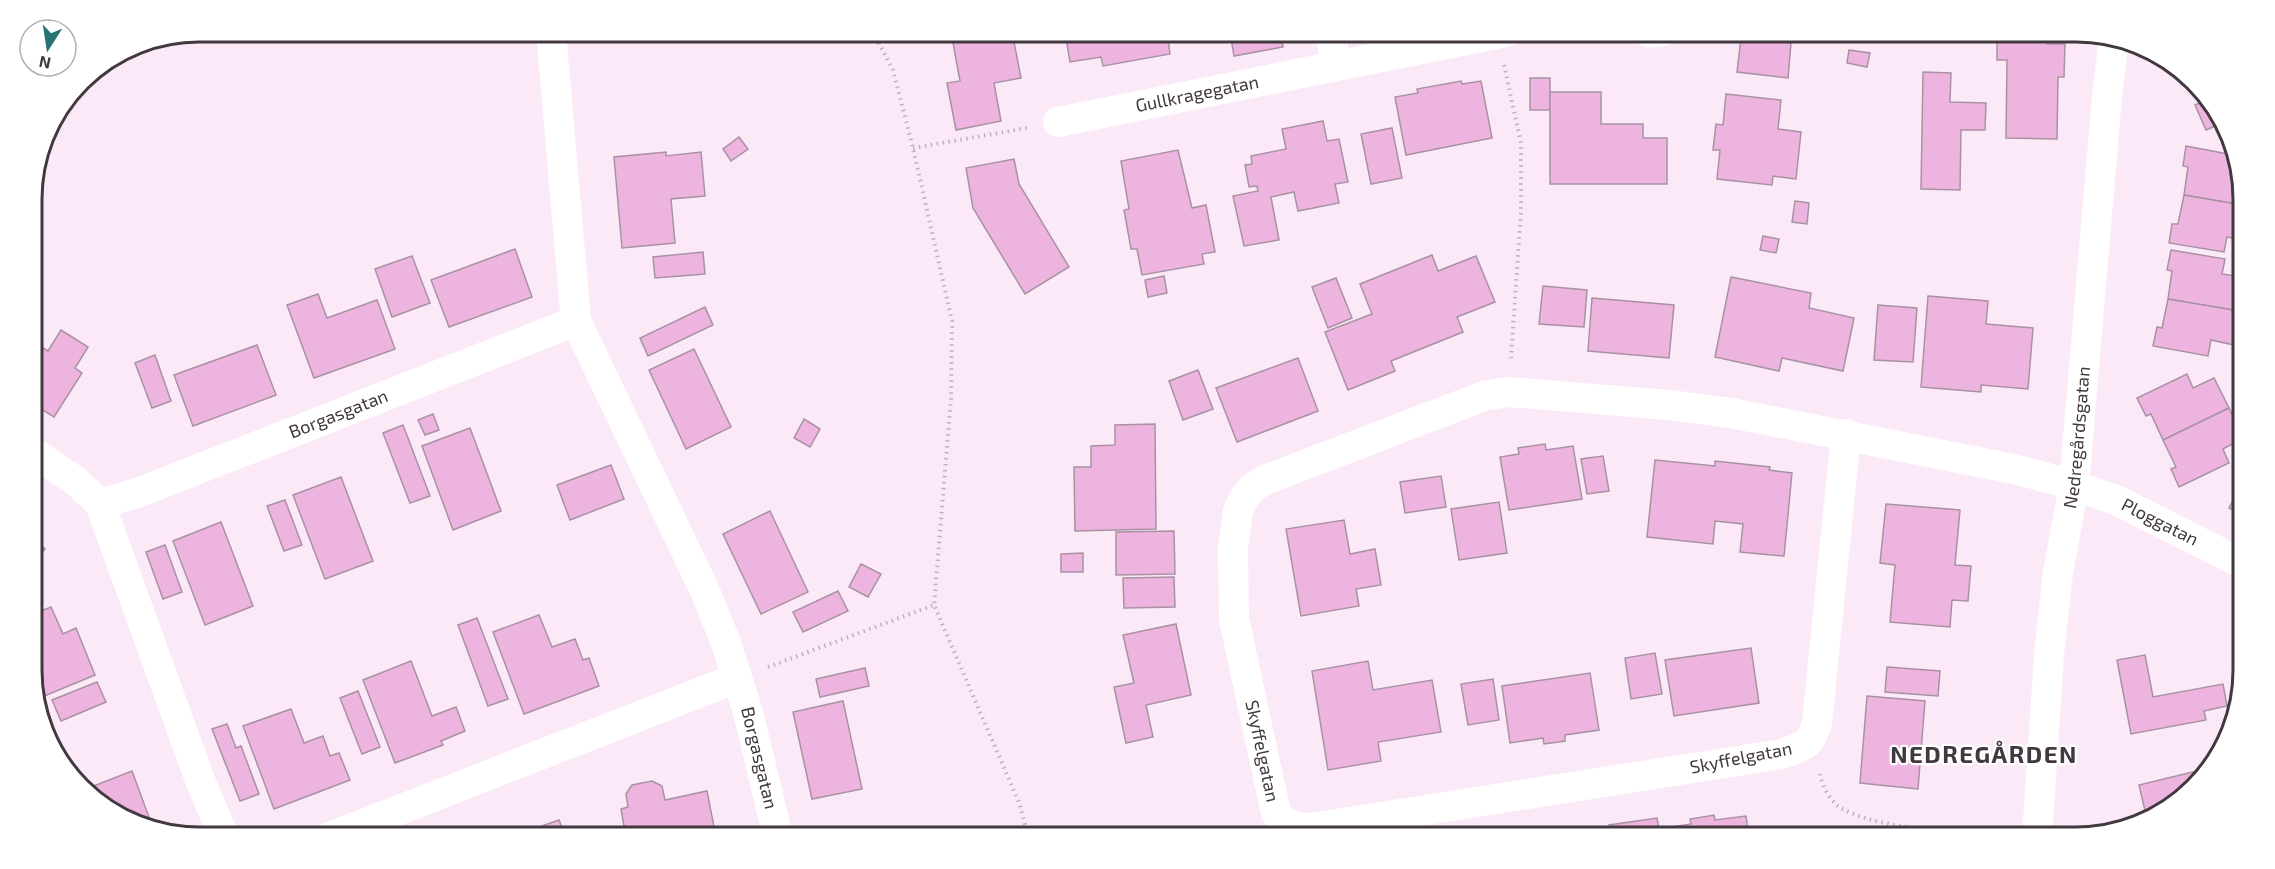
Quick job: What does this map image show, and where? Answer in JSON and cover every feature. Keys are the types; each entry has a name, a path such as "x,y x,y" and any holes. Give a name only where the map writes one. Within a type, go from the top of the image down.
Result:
{"street":[{"name":"Borgasgatan","path":"552,42 576,321 705,591 726,643 748,712 776,827"},
{"path":"1332,42 1336,65"},
{"name":"Gullkragegatan","path":"1058,122 1448,42"},
{"name":"Nedregårdsgatan","path":"2038,827 2050,643 2058,573 2074,485 2113,46"},
{"name":"Borgasgatan","path":"100,504 140,492 576,321"},
{"name":"Skyffelgatan","path":"1294,827 1280,818 1272,801 1234,619 1233,547 1238,511 1252,488 1265,480 1484,396 1508,392 1669,405 1731,413 2014,469 2074,485"},
{"name":"Skyffelgatan","path":"1317,827 1782,754 1802,747 1813,738 1817,723 1846,434"},
{"path":"42,458 77,482 100,504 200,780 220,827"},
{"name":"Ploggatan","path":"2074,485 2118,501 2233,559"},
{"path":"356,827 737,678"}],"path":[{"path":"878,42 893,70 952,321 951,399 934,605 1020,805 1026,827"},
{"path":"1499,42 1521,143 1521,211 1508,392"},
{"path":"913,148 1058,122"},
{"path":"737,678 934,605"},
{"path":"1813,738 1822,784 1836,805 1864,819 1914,827"}],"building":[{"path":"953,42 1014,42 1021,78 994,83 1001,121 956,130 947,83 960,81"},
{"path":"1067,42 1168,42 1170,54 1103,66 1101,57 1070,62"},
{"path":"1232,42 1282,42 1283,47 1234,56"},
{"path":"1741,42 1791,43 1788,78 1737,72"},
{"path":"1997,42 2065,44 2064,77 2058,77 2057,139 2006,138 2007,60 1997,60"},
{"path":"1849,50 1870,53 1867,67 1847,63"},
{"path":"1923,72 1951,73 1950,102 1986,103 1985,130 1961,130 1960,190 1921,189"},
{"path":"1530,78 1550,78 1550,110 1530,110"},
{"path":"1461,81 1462,84 1481,81 1492,138 1406,155 1395,97 1418,93 1417,89"},
{"path":"1550,92 1601,92 1601,124 1643,124 1643,138 1667,138 1667,184 1550,184"},
{"path":"1726,94 1781,100 1778,129 1801,132 1796,179 1773,176 1772,185 1717,179 1720,150 1713,150 1716,124 1723,125"},
{"path":"2201,103 2215,126 2206,130 2195,105"},
{"path":"1323,121 1327,141 1339,139 1348,182 1335,184 1339,203 1298,211 1294,192 1271,197 1279,240 1244,246 1233,196 1258,191 1257,186 1249,187 1245,165 1252,164 1251,156 1286,149 1282,129"},
{"path":"1392,128 1402,178 1371,184 1361,134"},
{"path":"739,137 748,149 731,161 723,149"},
{"path":"2186,146 2226,154 2232,179 2233,203 2184,195 2188,167 2183,166"},
{"path":"1178,150 1192,208 1206,205 1215,252 1202,254 1204,264 1142,275 1137,249 1131,249 1124,210 1129,209 1121,161"},
{"path":"666,152 666,156 701,152 705,196 671,199 675,243 622,248 614,157"},
{"path":"1014,159 1019,184 1069,267 1025,294 973,208 966,168"},
{"path":"2184,195 2233,203 2233,238 2227,237 2224,252 2169,243 2172,224 2178,224"},
{"path":"1795,201 1809,203 1807,224 1792,222"},
{"path":"1763,236 1779,239 1776,253 1760,250"},
{"path":"515,249 532,297 449,327 431,280"},
{"path":"2171,250 2225,259 2222,274 2233,276 2233,310 2168,299 2172,271 2167,270"},
{"path":"703,252 705,274 655,278 653,257"},
{"path":"1432,255 1438,271 1476,256 1495,302 1457,317 1463,332 1391,361 1395,371 1348,390 1325,332 1372,314 1360,284"},
{"path":"412,256 430,303 392,317 375,269"},
{"path":"1164,276 1167,293 1148,297 1145,280"},
{"path":"1731,277 1811,293 1809,308 1854,318 1843,371 1782,358 1779,371 1715,357"},
{"path":"1336,278 1352,318 1328,328 1312,287"},
{"path":"1543,286 1587,290 1584,327 1539,324"},
{"path":"318,294 327,318 377,300 395,349 314,378 287,305"},
{"path":"1928,296 1988,301 1986,324 2033,328 2028,389 1981,385 1981,392 1921,387"},
{"path":"1592,298 1674,305 1669,358 1588,351"},
{"path":"2168,299 2233,310 2233,345 2211,340 2208,356 2153,346 2157,327 2162,328"},
{"path":"1878,305 1917,308 1913,362 1874,360"},
{"path":"705,307 713,325 648,356 640,338"},
{"path":"61,330 88,347 75,368 82,373 54,417 42,410 42,347 48,351"},
{"path":"257,345 276,395 193,426 174,375"},
{"path":"694,349 731,427 686,449 649,370"},
{"path":"155,355 171,401 152,408 135,363"},
{"path":"1298,358 1318,411 1237,442 1216,388"},
{"path":"1198,370 1213,409 1183,420 1169,381"},
{"path":"2187,374 2193,388 2214,378 2229,408 2163,440 2151,414 2146,416 2137,398"},
{"path":"2229,408 2233,417 2233,444 2223,449 2229,463 2179,487 2171,469 2176,467 2163,440"},
{"path":"433,414 439,430 425,435 418,420"},
{"path":"804,419 820,429 810,447 794,438"},
{"path":"1155,424 1156,529 1075,531 1074,467 1091,467 1091,446 1115,445 1115,425"},
{"path":"403,425 430,496 410,503 383,433"},
{"path":"470,428 501,511 453,530 422,446"},
{"path":"1545,444 1546,450 1573,446 1582,499 1509,510 1500,457 1519,454 1518,448"},
{"path":"1603,456 1609,491 1587,494 1581,459"},
{"path":"1655,460 1715,466 1715,461 1770,467 1769,470 1792,473 1784,556 1740,552 1743,524 1715,521 1713,544 1647,537"},
{"path":"611,465 624,499 570,520 557,485"},
{"path":"1441,476 1446,507 1405,513 1400,482"},
{"path":"341,477 373,561 325,579 293,495"},
{"path":"285,500 302,545 284,551 267,506"},
{"path":"1499,502 1507,553 1459,560 1451,509"},
{"path":"1886,504 1960,510 1955,565 1971,566 1968,601 1952,600 1950,627 1890,622 1895,565 1880,563"},
{"path":"770,511 808,592 761,614 723,534"},
{"path":"1344,520 1350,554 1375,549 1381,585 1356,589 1359,606 1301,616 1286,529"},
{"path":"221,522 253,606 205,625 173,541"},
{"path":"1174,531 1175,574 1116,575 1116,532"},
{"path":"165,545 182,592 163,599 146,552"},
{"path":"1083,553 1083,572 1061,572 1061,554"},
{"path":"861,564 881,574 868,597 849,587"},
{"path":"1174,577 1175,607 1124,608 1123,578"},
{"path":"838,591 848,611 803,632 793,612"},
{"path":"51,607 63,634 76,628 95,675 44,696 42,680 42,611"},
{"path":"539,615 552,647 575,639 583,660 589,658 599,686 524,714 493,632"},
{"path":"477,618 508,699 488,706 458,625"},
{"path":"1176,624 1191,695 1146,705 1153,737 1126,743 1114,687 1134,683 1123,635"},
{"path":"1751,648 1759,703 1674,716 1665,660"},
{"path":"1655,653 1662,694 1631,699 1625,658"},
{"path":"2145,655 2153,697 2223,684 2227,706 2204,711 2206,720 2131,734 2117,660"},
{"path":"411,661 432,716 456,707 465,731 441,741 443,745 395,763 363,680"},
{"path":"1368,661 1373,690 1432,680 1441,732 1378,742 1381,761 1328,770 1312,671"},
{"path":"1887,667 1940,671 1938,696 1885,692"},
{"path":"865,668 869,686 820,697 816,679"},
{"path":"1590,673 1599,730 1565,735 1565,741 1544,744 1543,738 1510,743 1502,686"},
{"path":"1493,679 1499,720 1468,725 1461,684"},
{"path":"97,682 106,702 61,721 52,700"},
{"path":"358,691 380,747 362,754 340,698"},
{"path":"1867,696 1925,701 1918,789 1860,783"},
{"path":"843,701 862,789 812,799 793,712"},
{"path":"291,709 304,743 323,736 330,756 339,753 350,780 274,809 243,726"},
{"path":"227,724 236,748 241,746 259,794 240,801 212,729"},
{"path":"132,771 150,819 112,801 93,786"},
{"path":"2196,771 2172,795 2145,811 2139,785"},
{"path":"652,781 662,786 665,800 707,791 714,827 624,827 621,809 628,807 626,794 632,785"},
{"path":"1714,815 1715,820 1746,816 1748,827 1672,827 1691,824 1690,819"},
{"path":"1657,818 1659,827 1609,827 1609,825"},
{"path":"559,820 562,827 539,827"}],"district":[{"name":"NEDREGÅRDEN","path":"1984,755"}]}
